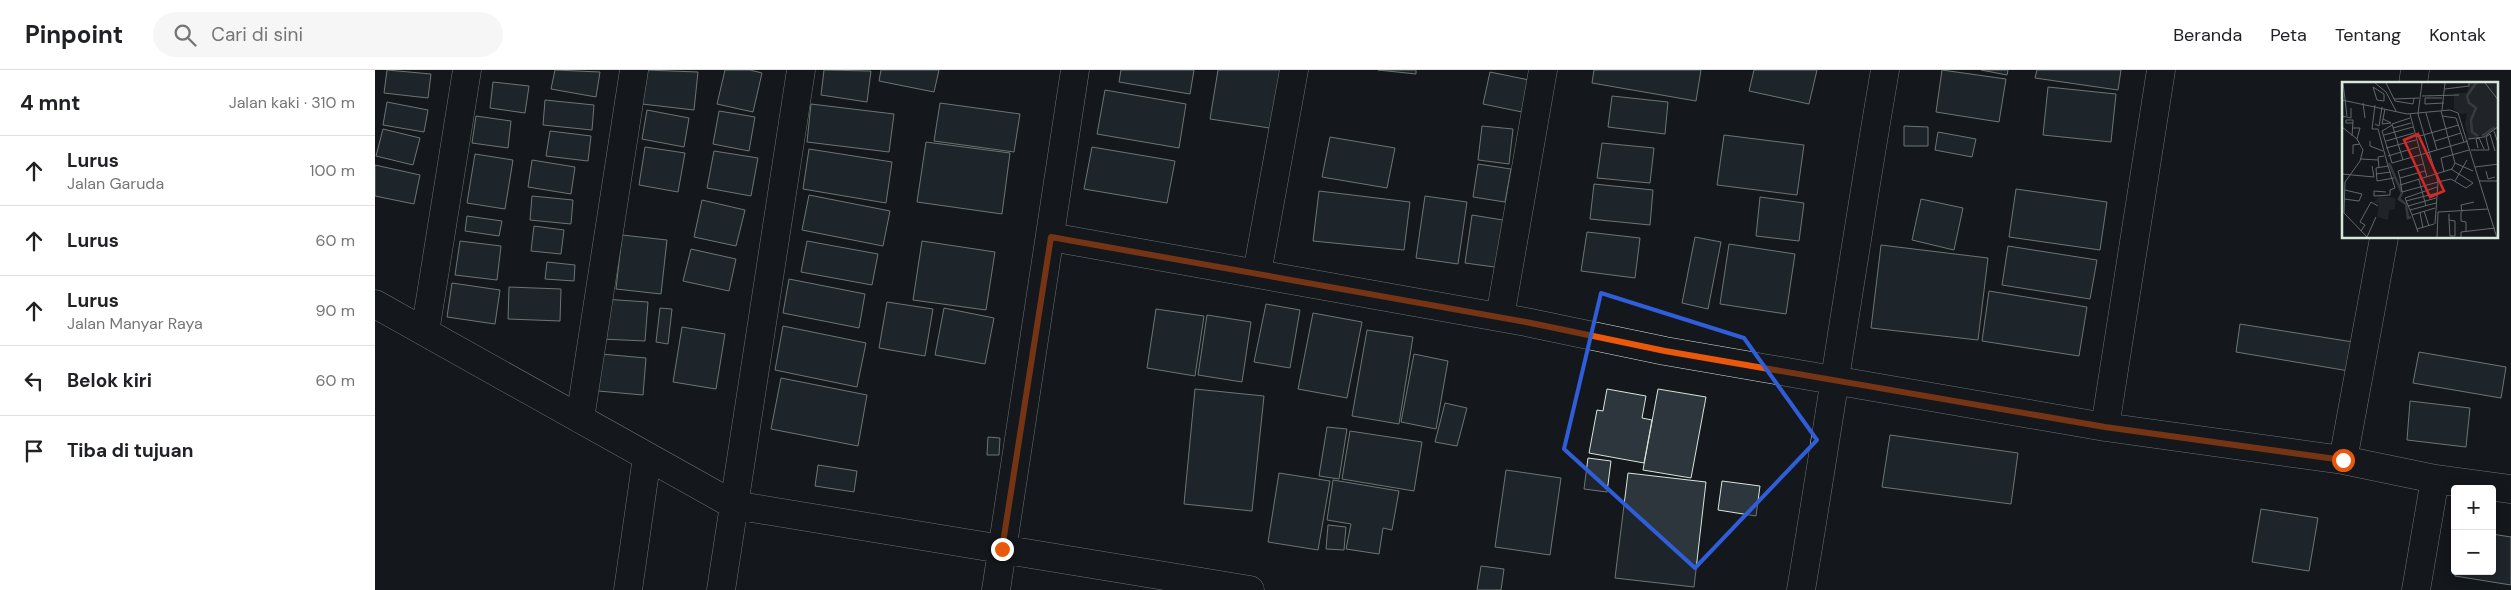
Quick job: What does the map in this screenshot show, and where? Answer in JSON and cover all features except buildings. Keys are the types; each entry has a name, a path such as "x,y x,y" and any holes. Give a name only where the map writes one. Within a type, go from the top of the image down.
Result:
{"street":[{"path":"425,332 435,256 467,70"},
{"path":"579,419 634,70"},
{"path":"721,590 801,70"},
{"path":"996,590 1075,70"},
{"path":"1257,273 1294,70"},
{"path":"1500,318 1543,70"},
{"path":"1801,590 1837,380 1848,287 1885,70"},
{"path":"2105,427 2161,70"},
{"path":"1051,237 1500,318 1665,351 2105,427 2343,460 2435,479 2511,489"},
{"path":"2343,460 2384,239"},
{"path":"375,304 734,505 1249,590"},
{"path":"628,590 647,457"},
{"path":"2416,590 2435,479"}],"highlighted area":[{"path":"1601,293 1744,338 1817,440 1695,568 1564,449"}],"route":[{"path":"1002,549 1051,237 1526,322 1665,351 2105,427 2343,460"}]}
